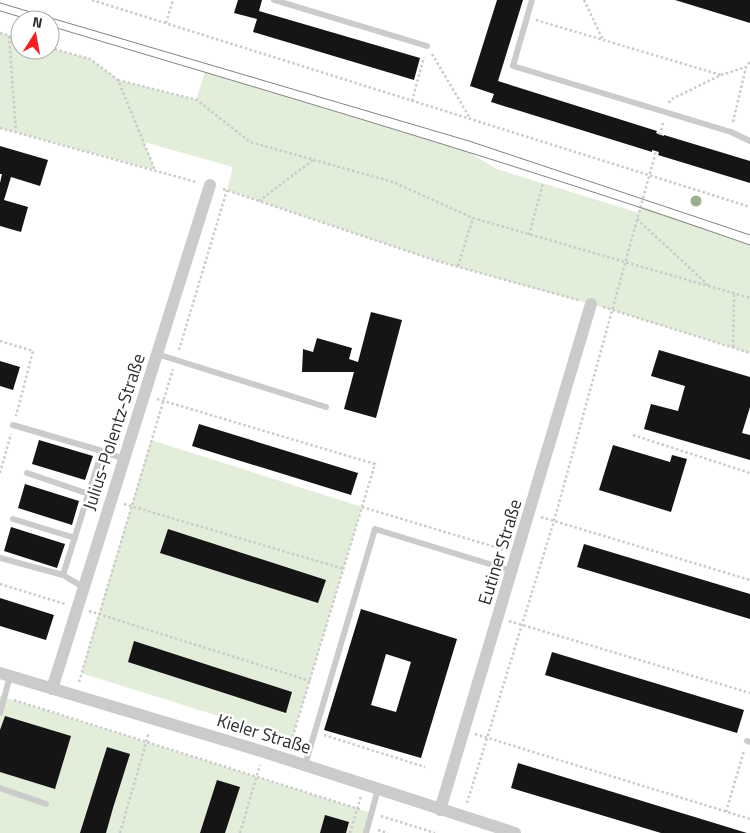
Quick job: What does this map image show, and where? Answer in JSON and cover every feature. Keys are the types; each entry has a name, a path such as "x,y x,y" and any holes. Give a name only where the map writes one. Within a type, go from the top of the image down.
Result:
{"street":[{"name":"Julius-Polentz-Straße","path":"52,689 210,185"},
{"name":"Eutiner Straße","path":"440,810 591,304"},
{"name":"Kieler Straße","path":"5,675 264,752 462,816 494,830 515,833"}],"lane":[{"path":"274,0 427,46"},
{"path":"532,0 513,66 731,132 750,141"},
{"path":"157,354 326,407"},
{"path":"13,426 124,459"},
{"path":"63,575 102,451"},
{"path":"27,474 89,494"},
{"path":"13,519 75,538"},
{"path":"305,765 375,529 512,571"},
{"path":"0,558 63,575 84,587"},
{"path":"0,713 4,697 5,675"},
{"path":"0,788 46,804"},
{"path":"366,833 378,789"}],"path":[{"path":"92,0 750,208"},
{"path":"166,23 173,0"},
{"path":"584,0 603,40"},
{"path":"527,18 721,75"},
{"path":"0,33 9,36 16,132"},
{"path":"412,101 427,46"},
{"path":"427,46 470,119"},
{"path":"60,51 90,59 118,80 197,100 250,142 393,182 473,218 750,298"},
{"path":"731,132 746,67 750,62"},
{"path":"666,113 670,100 721,75 746,67"},
{"path":"118,80 155,170"},
{"path":"0,128 227,190 458,266 612,310 750,353"},
{"path":"462,816 554,521 656,151"},
{"path":"259,201 314,160"},
{"path":"529,235 542,183"},
{"path":"75,696 227,190"},
{"path":"458,266 473,218"},
{"path":"637,219 709,286"},
{"path":"733,348 734,294"},
{"path":"0,341 33,351 0,473"},
{"path":"144,395 375,464 292,739"},
{"path":"633,435 750,473"},
{"path":"111,500 344,569"},
{"path":"362,507 517,553"},
{"path":"530,513 750,580"},
{"path":"0,584 310,681"},
{"path":"498,618 750,693"},
{"path":"4,697 435,833"},
{"path":"120,833 153,719"},
{"path":"296,726 425,767"},
{"path":"464,731 750,819"},
{"path":"726,812 749,741"},
{"path":"240,833 264,752"},
{"path":"350,833 364,785"}],"green space":[{"path":"0,33 10,36 10,60 60,60 60,51 90,59 118,80 196,100 205,72 468,152 497,169 639,213 641,206 750,245 750,353 612,310 437,261 227,190 233,167 144,142 155,170 0,128"},
{"path":"151,440 362,507 292,739 81,673"},
{"path":"0,696 371,813 366,833 0,833"}],"building":[{"path":"238,0 262,0 259,11 420,58 414,80 253,32 257,19 234,13"},
{"path":"497,0 523,0 498,81 657,131 656,133 664,136 750,161 750,183 658,155 659,152 652,150 652,152 491,102 494,94 470,86"},
{"path":"675,0 750,0 750,23"},
{"path":"0,146 48,160 40,186 11,177 4,200 28,207 21,232 0,226 0,183 2,174 0,174"},
{"path":"371,312 402,320 376,418 344,409 354,372 302,372 303,349 313,352 317,338 352,348 349,359 358,362"},
{"path":"659,350 750,377 750,407 742,433 750,435 750,460 644,429 651,404 678,411 685,386 651,376"},
{"path":"0,361 20,367 13,390 0,386"},
{"path":"199,424 358,473 351,495 192,446"},
{"path":"39,440 93,456 85,480 32,464"},
{"path":"613,445 670,462 672,455 687,459 671,512 599,490"},
{"path":"25,484 79,501 72,525 18,508"},
{"path":"11,527 65,544 57,568 4,551"},
{"path":"168,529 326,580 318,603 160,553"},
{"path":"584,544 750,594 750,619 577,567"},
{"path":"0,598 54,615 46,640 0,626"},
{"path":"361,609 457,639 421,758 324,730","holes":["386,654 411,662 396,712 371,705"]},
{"path":"134,641 292,692 286,713 128,662"},
{"path":"552,652 744,710 737,733 545,675"},
{"path":"5,716 71,736 55,789 0,772 0,730"},
{"path":"107,747 130,754 106,833 80,833"},
{"path":"518,763 747,833 661,833 511,788"},
{"path":"217,780 240,787 225,833 200,833"},
{"path":"325,815 349,822 346,833 320,833"}],"tram line":[{"path":"0,3 469,141 750,235"},
{"path":"0,11 10,14"},
{"path":"60,29 576,186 750,245"}]}
